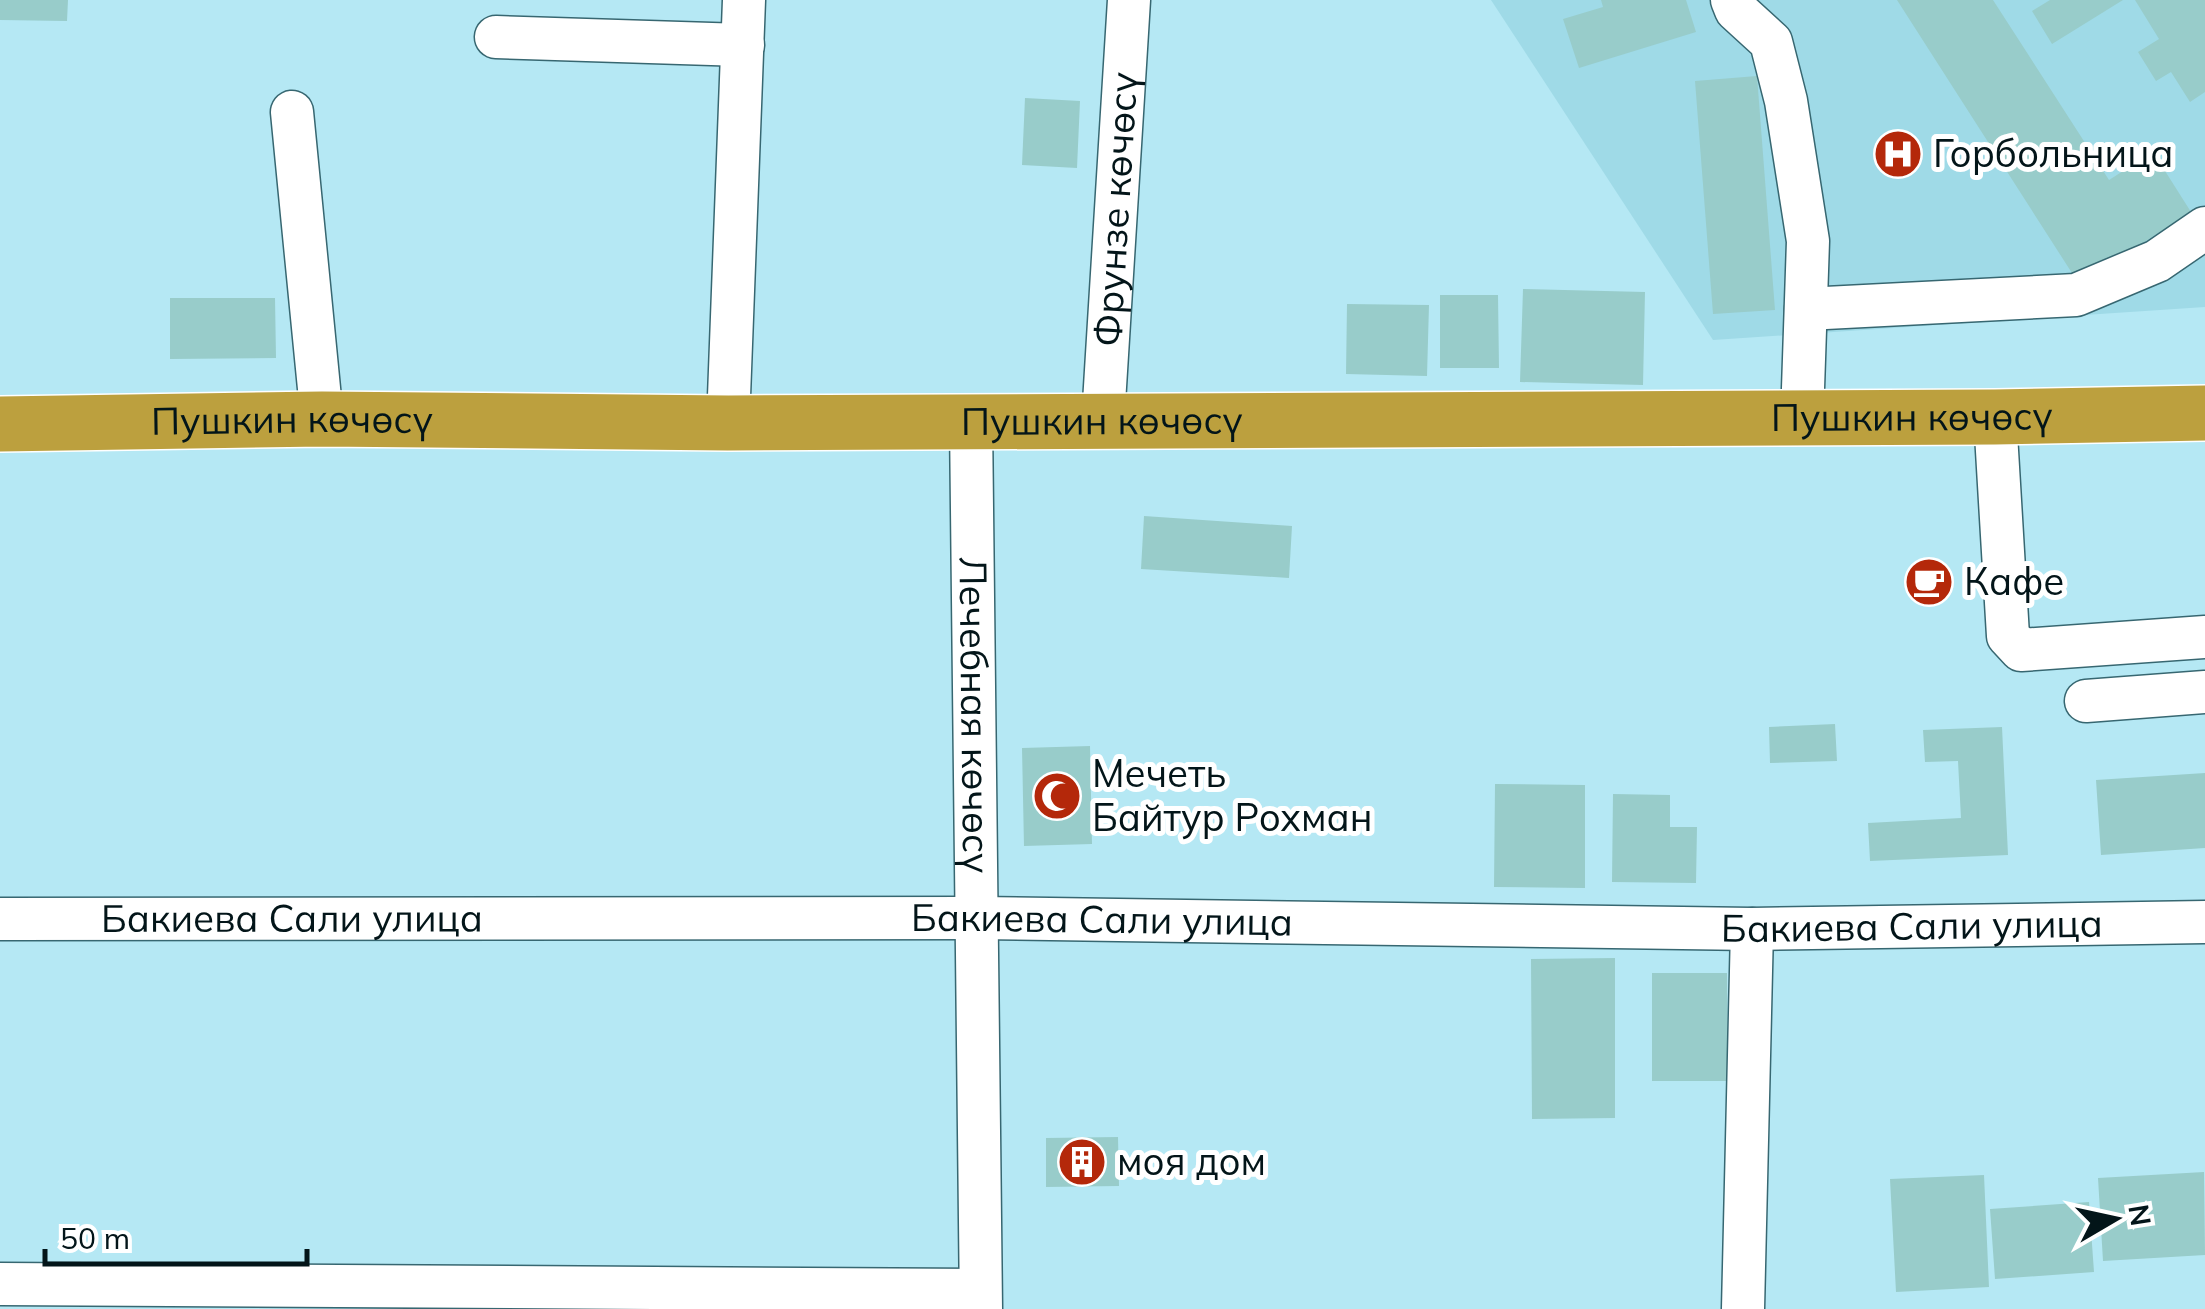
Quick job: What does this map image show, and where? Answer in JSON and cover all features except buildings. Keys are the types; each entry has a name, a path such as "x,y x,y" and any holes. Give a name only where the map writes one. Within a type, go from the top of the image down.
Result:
{"highway":[{"name":"Пушкин көчөсү","path":"0,424 322,419 728,423 2205,413"}],"street":[{"path":"728,423 744,0"},
{"name":"Фрунзе көчөсү","path":"1103,420 1129,0"},
{"path":"1732,0 1736,10 1771,42 1786,101 1808,241 1802,418"},
{"path":"496,37 743,45"},
{"path":"292,112 322,419"},
{"path":"1806,309 2076,295 2157,262 2205,228"},
{"path":"1995,417 2008,636 2020,650 2205,637"},
{"name":"Лечебная көчөсү","path":"971,420 980,1299"},
{"path":"2086,701 2205,692"},
{"name":"Бакиева Сали улица","path":"0,918 978,918 1752,929 2205,922"},
{"path":"1743,1309 1752,929"},
{"path":"0,1284 980,1299"}],"shaded area":[{"name":"Горбольница","path":"1491,0 2205,0 2205,307 1713,340"}],"place":[{"name":"Горбольница","path":"1898,154"},
{"name":"Кафе","path":"1929,582"},
{"name":"Мечеть Байтур Рохман","path":"1057,796"},
{"name":"моя дом","path":"1082,1162"}]}
